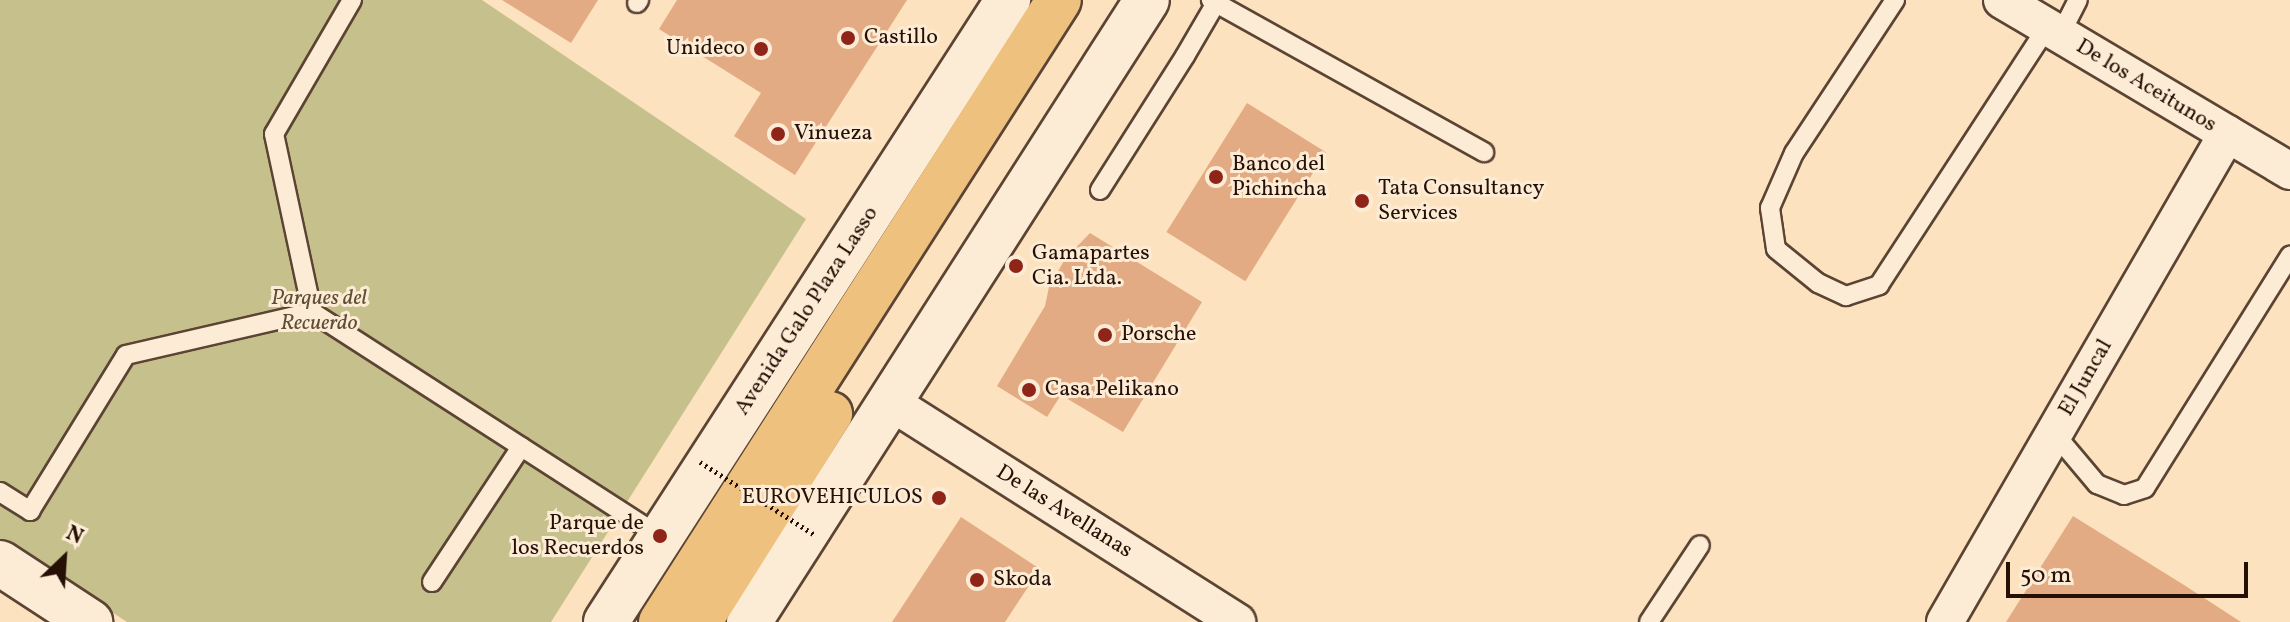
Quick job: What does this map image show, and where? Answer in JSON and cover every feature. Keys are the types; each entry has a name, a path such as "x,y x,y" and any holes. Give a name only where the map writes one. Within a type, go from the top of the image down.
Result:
{"main road":[{"name":"Avenida Galo Plaza Lasso","path":"606,622 1008,0"},
{"name":"Avenida Galo Plaza Lasso","path":"661,622 1059,0"},
{"path":"699,622 1091,0"},
{"path":"749,622 892,403 1147,0"},
{"path":"0,563 76,618"}],"street":[{"name":"De los Aceitunos","path":"2002,0 2290,171"},
{"name":"El Juncal","path":"1945,622 2227,134"},
{"name":"De las Avellanas","path":"892,403 1237,622"}],"lane":[{"path":"352,0 274,134 312,312 660,536"},
{"path":"1895,0 1794,153 1770,208 1776,249 1818,283 1846,296 1879,285 2053,31 2078,0"},
{"path":"1100,190 1213,1 1484,152"},
{"path":"2054,433 2097,484 2124,495 2145,488 2290,256"},
{"path":"0,492 30,511 126,355 312,312"},
{"path":"432,582 521,447"},
{"path":"1649,622 1700,545"}],"path":[{"path":"700,462 815,535"}],"green space":[{"name":"Parques del Recuerdo","path":"0,0 482,0 806,219 551,622 127,622 0,539"}],"building":[{"path":"502,0 598,0 571,43"},
{"path":"677,0 907,0 795,175 734,136 761,93 659,29"},
{"path":"1247,103 1326,152 1245,281 1166,232"},
{"name":"Porsche","path":"1090,233 1202,302 1123,432 1061,395 1047,417 997,386 1045,306 1049,287 1065,259"},
{"path":"2073,516 2184,585 2241,622 2006,622"},
{"name":"Skoda","path":"961,517 1040,569 1005,622 892,622"}],"place":[{"name":"Castillo","path":"848,38"},
{"name":"Unideco","path":"761,49"},
{"name":"Vinueza","path":"778,134"},
{"name":"Banco del Pichincha","path":"1216,177"},
{"name":"Tata Consultancy Services","path":"1362,201"},
{"name":"Gamapartes Cia. Ltda.","path":"1016,266"},
{"name":"Porsche","path":"1105,335"},
{"name":"Casa Pelikano","path":"1029,390"},
{"name":"EUROVEHICULOS","path":"939,498"},
{"name":"Parque de los Recuerdos","path":"660,536"},
{"name":"Skoda","path":"977,580"}]}
